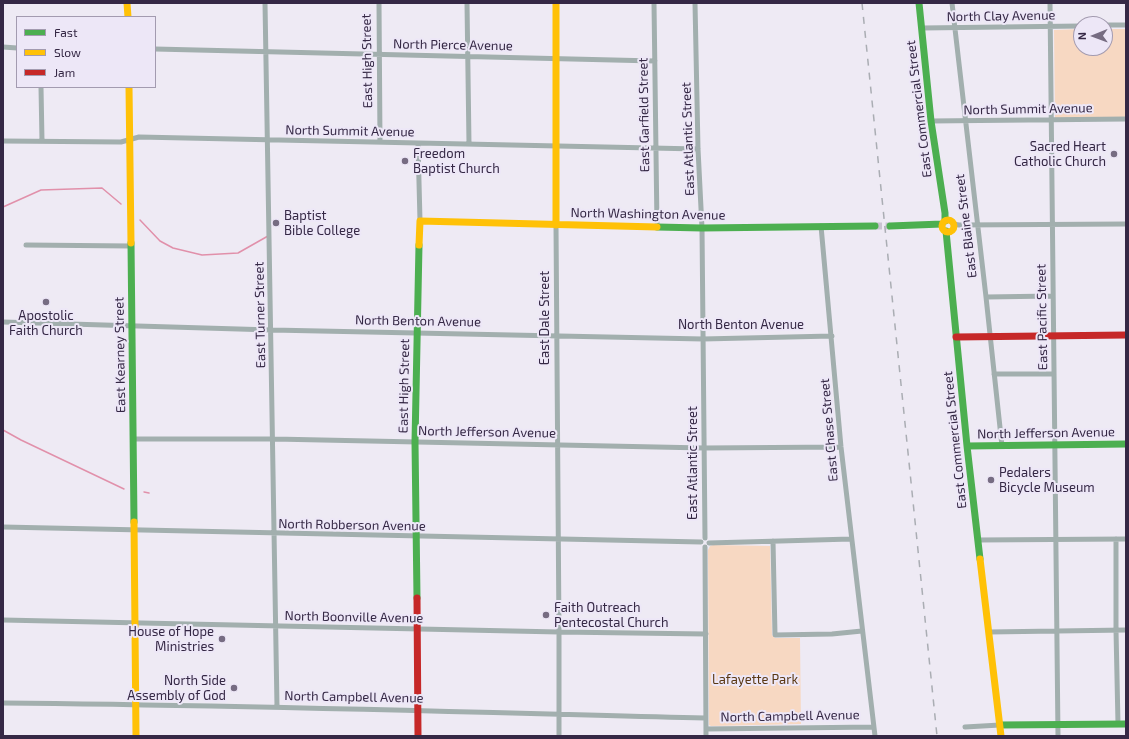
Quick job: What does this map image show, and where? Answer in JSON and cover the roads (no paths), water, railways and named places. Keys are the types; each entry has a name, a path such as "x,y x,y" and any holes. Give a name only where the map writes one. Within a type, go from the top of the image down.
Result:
{"street":[{"path":"128,3 128,16"},
{"name":"East Turner Street","path":"265,3 274,440 277,707"},
{"name":"East High Street","path":"379,3 380,142"},
{"path":"467,3 469,144"},
{"name":"East Dale Street","path":"556,3 557,445 560,632 559,736"},
{"name":"East Garfield Street","path":"654,3 657,227"},
{"name":"East Atlantic Street","path":"695,3 698,149 702,228 706,736"},
{"name":"East Commercial Street","path":"919,3 931,121 947,225 967,446 1001,736"},
{"name":"East Blaine Street","path":"952,3 1002,446"},
{"name":"East Pacific Street","path":"1050,3 1051,224 1054,296 1058,736"},
{"path":"1113,25 1126,25"},
{"name":"North Clay Avenue","path":"922,28 1073,26"},
{"path":"3,47 16,48"},
{"name":"North Pierce Avenue","path":"156,49 655,61"},
{"path":"41,88 42,141"},
{"name":"East Kearney Street","path":"129,88 131,326 135,530 136,736"},
{"name":"North Summit Avenue","path":"931,121 1126,119"},
{"name":"North Summit Avenue","path":"3,142 121,142 139,137 698,149"},
{"name":"East High Street","path":"418,143 420,221 415,442 418,736"},
{"name":"North Washington Avenue","path":"420,221 702,228 875,226"},
{"path":"890,226 1126,224"},
{"name":"East Chase Street","path":"821,226 842,446 875,736"},
{"path":"26,244 131,246"},
{"path":"986,297 1054,296"},
{"name":"North Benton Avenue","path":"3,322 272,330 703,338 832,336"},
{"path":"956,337 1126,336"},
{"path":"994,374 1054,374"},
{"name":"North Jefferson Avenue","path":"133,439 415,442 704,448 842,446"},
{"name":"North Jefferson Avenue","path":"967,446 1126,444"},
{"name":"North Robberson Avenue","path":"3,528 705,542 852,539"},
{"path":"1116,539 1118,724"},
{"path":"978,540 1126,539"},
{"path":"773,541 775,635 832,634 862,631"},
{"name":"North Boonville Avenue","path":"3,620 706,634"},
{"path":"989,632 1126,630"},
{"name":"North Campbell Avenue","path":"3,703 277,707 705,718"},
{"path":"965,727 1000,725 1126,724"},
{"name":"North Campbell Avenue","path":"706,729 874,727"}],"waterway":[{"path":"3,207 41,190 102,188 121,204"},
{"path":"140,220 160,241 173,248 202,255 238,253 268,236"},
{"path":"3,430 124,489"},
{"path":"144,492 149,493"}],"tunnel":[{"path":"875,226 890,226"}],"railway":[{"path":"862,3 937,736"}],"place":[{"name":"Sacred Heart Catholic Church","path":"1114,154"},
{"name":"Freedom Baptist Church","path":"405,161"},
{"name":"Baptist Bible College","path":"276,223"},
{"name":"Apostolic Faith Church","path":"46,302"},
{"name":"Pedalers Bicycle Museum","path":"991,480"},
{"name":"Faith Outreach Pentecostal Church","path":"546,615"},
{"name":"House of Hope Ministries","path":"222,639"},
{"name":"North Side Assembly of God","path":"234,688"}],"park label":[{"name":"Lafayette Park","path":"755,680"}]}
